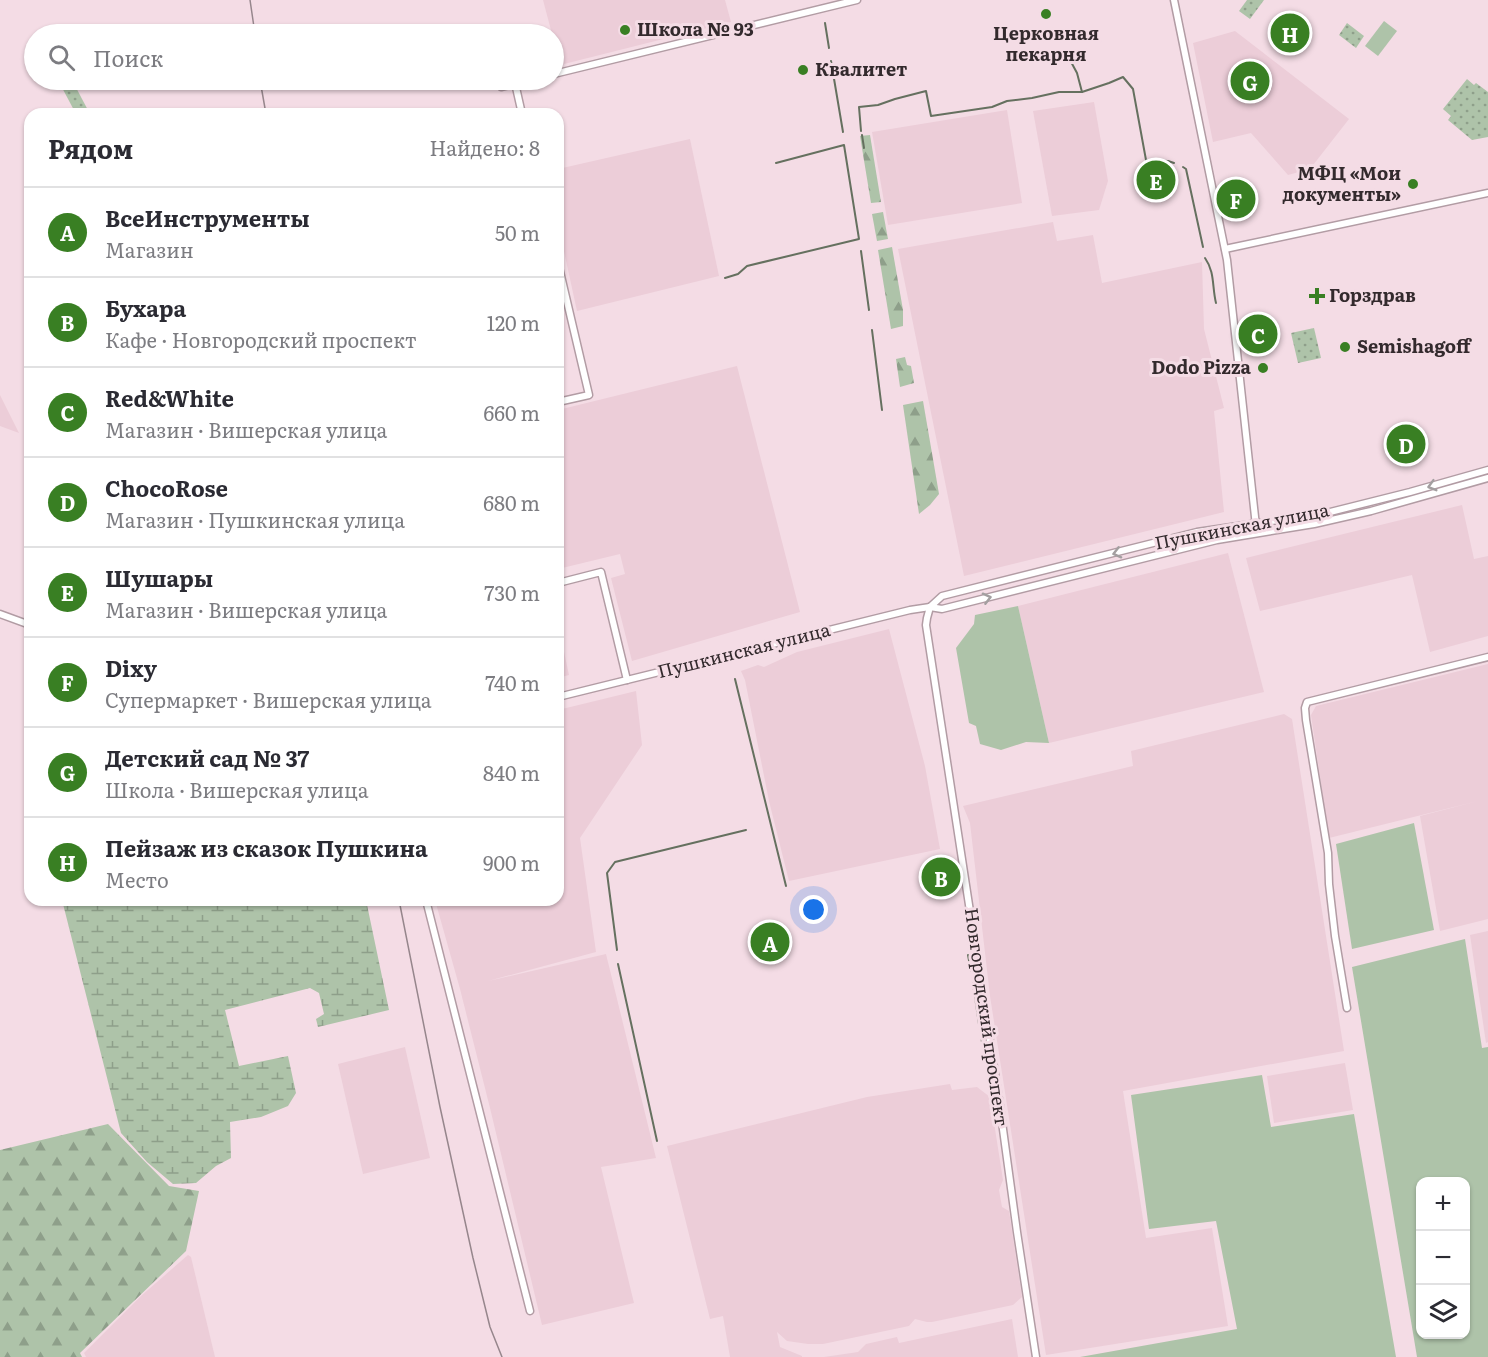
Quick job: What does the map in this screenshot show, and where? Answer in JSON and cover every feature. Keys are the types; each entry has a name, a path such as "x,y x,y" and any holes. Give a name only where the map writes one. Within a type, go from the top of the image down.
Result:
{"street":[{"path":"564,72 857,0"},
{"path":"1174,0 1225,249 1258,534"},
{"path":"517,90 521,108"},
{"path":"1225,249 1488,193"},
{"path":"564,288 590,395 564,401"},
{"name":"Пушкинская улица","path":"930,607 942,596 1197,532 1326,513 1488,470"},
{"name":"Пушкинская улица","path":"564,696 910,610 930,607 942,609 1217,540 1320,523 1371,511 1488,478"},
{"path":"564,582 601,572 627,680"},
{"name":"Новгородский проспект","path":"930,607 926,625 998,1090 1036,1357"},
{"path":"0,614 24,623"},
{"path":"1347,1008 1335,936 1328,853 1306,720 1307,702 1488,657"},
{"path":"428,906 530,1311"}],"shaded area":[{"name":"Школа № 93","path":"543,0 725,0 731,22 564,64 564,24 549,24"},
{"path":"1235,31 1349,119 1310,169 1288,175 1251,133 1213,142 1193,43"},
{"path":"1094,102 1108,181 1099,210 1052,216 1033,111"},
{"path":"1007,110 1022,203 888,225 872,132"},
{"path":"690,139 719,276 577,311 564,251 564,168"},
{"path":"1053,222 1057,241 1093,235 1102,283 1202,262 1204,329 1224,408 1214,411 1224,512 964,576 898,249"},
{"path":"737,366 800,612 632,661 611,578 625,574 620,554 564,568 564,409"},
{"path":"0,395 19,433 0,426"},
{"path":"1462,505 1474,559 1488,556 1488,636 1430,652 1412,575 1260,611 1246,558"},
{"path":"1228,553 1264,692 1049,743 1018,606"},
{"path":"889,629 925,766 940,849 789,881 769,801 745,680 741,671 758,665 764,667 797,652"},
{"path":"564,652 569,675 564,676"},
{"path":"1488,664 1488,919 1440,931 1420,816 1478,801 1329,838 1311,715 1316,706"},
{"path":"636,691 642,745 580,838 596,952 488,981 606,954 656,1158 601,1167 634,1303 542,1325 490,1108 437,906 564,906 564,709"},
{"path":"1284,714 1292,719 1344,1051 1123,1091 1146,1238 1212,1228 1228,1326 1046,1355 990,996 970,823 963,806 1133,766 1131,751"},
{"path":"1488,931 1488,1042 1486,1043 1470,935"},
{"path":"405,1047 430,1158 363,1174 338,1064"},
{"path":"1345,1063 1353,1110 1274,1123 1267,1076"},
{"path":"950,1084 952,1090 977,1087 990,1097 1003,1180 999,1190 1002,1207 1009,1211 1022,1297 1013,1305 932,1322 915,1319 909,1326 823,1344 787,1341 777,1332 780,1347 802,1357 730,1357 723,1316 710,1319 667,1146 867,1097"},
{"path":"188,1255 191,1257 215,1357 86,1357 84,1353 141,1296"},
{"path":"1012,1319 1018,1357 824,1357 858,1352 866,1344 897,1337 899,1343"}],"green space":[{"path":"1247,0 1264,0 1250,19 1239,11"},
{"path":"1384,21 1397,31 1378,56 1365,46"},
{"path":"1347,23 1364,36 1356,48 1339,35"},
{"path":"1467,79 1488,92 1488,137 1472,140 1448,120 1451,116 1443,109"},
{"path":"63,90 77,90 87,108 73,108"},
{"path":"870,135 881,202 871,203 860,136"},
{"path":"883,212 888,239 877,241 872,214"},
{"path":"892,247 903,310 903,326 891,329 878,250"},
{"path":"1314,328 1321,358 1298,363 1291,333"},
{"path":"905,357 907,365 911,366 914,383 900,387 896,359"},
{"path":"923,401 939,494 919,514 903,405"},
{"path":"1018,606 1049,743 1026,742 1001,750 980,744 976,726 969,723 956,648 974,624 975,615"},
{"path":"1414,823 1434,930 1352,949 1336,844"},
{"path":"64,906 367,906 389,1010 318,1027 316,1019 324,1014 319,993 310,988 225,1010 239,1066 288,1056 296,1093 288,1106 261,1117 230,1122 231,1158 216,1166 196,1183 173,1184 147,1162 121,1133"},
{"path":"1465,939 1482,1048 1488,1047 1488,1357 1417,1357 1352,967"},
{"path":"1262,1075 1271,1127 1354,1114 1396,1357 1080,1357 1237,1329 1216,1221 1149,1229 1131,1095"},
{"path":"108,1124 169,1186 199,1191 186,1251 80,1353 82,1357 0,1357 0,1150"}],"waterway":[{"path":"825,23 829,48"},
{"path":"1070,60 1077,73 1082,92"},
{"path":"831,61 843,132"},
{"path":"861,131 859,107 878,105 926,91 931,116 992,107 1007,101 1059,92 1082,92 1123,77 1133,89 1146,160 1174,163"},
{"path":"862,135 864,148"},
{"path":"725,278 738,274 747,266 859,239 844,145 776,163"},
{"path":"1183,167 1186,169 1203,247"},
{"path":"861,251 869,310"},
{"path":"1205,258 1212,274 1216,303"},
{"path":"872,330 882,410"},
{"path":"735,679 786,886"},
{"path":"617,950 607,873 615,862 746,830"},
{"path":"968,955 971,971"},
{"path":"618,964 657,1141"},
{"path":"973,983 979,1024"},
{"path":"981,1036 982,1042"}],"tram line":[{"path":"250,0 254,24"},
{"path":"262,90 265,108"},
{"path":"400,906 473,1258 490,1327 502,1357"}],"place":[{"name":"Церковная пекарня","path":"1046,14"},
{"name":"Школа № 93","path":"625,30"},
{"name":"Пейзаж из сказок Пушкина","path":"1290,33"},
{"name":"Квалитет","path":"803,70"},
{"name":"Детский сад № 37","path":"1250,81"},
{"name":"Шушары","path":"1156,180"},
{"name":"МФЦ «Мои документы»","path":"1413,184"},
{"name":"Dixy","path":"1236,199"},
{"name":"Горздрав","path":"1317,296"},
{"name":"Red&White","path":"1258,334"},
{"name":"Semishagoff","path":"1345,347"},
{"name":"Dodo Pizza","path":"1263,368"},
{"name":"ChocoRose","path":"1406,444"},
{"name":"Бухара","path":"941,877"},
{"name":"ВсеИнструменты","path":"770,942"}]}
